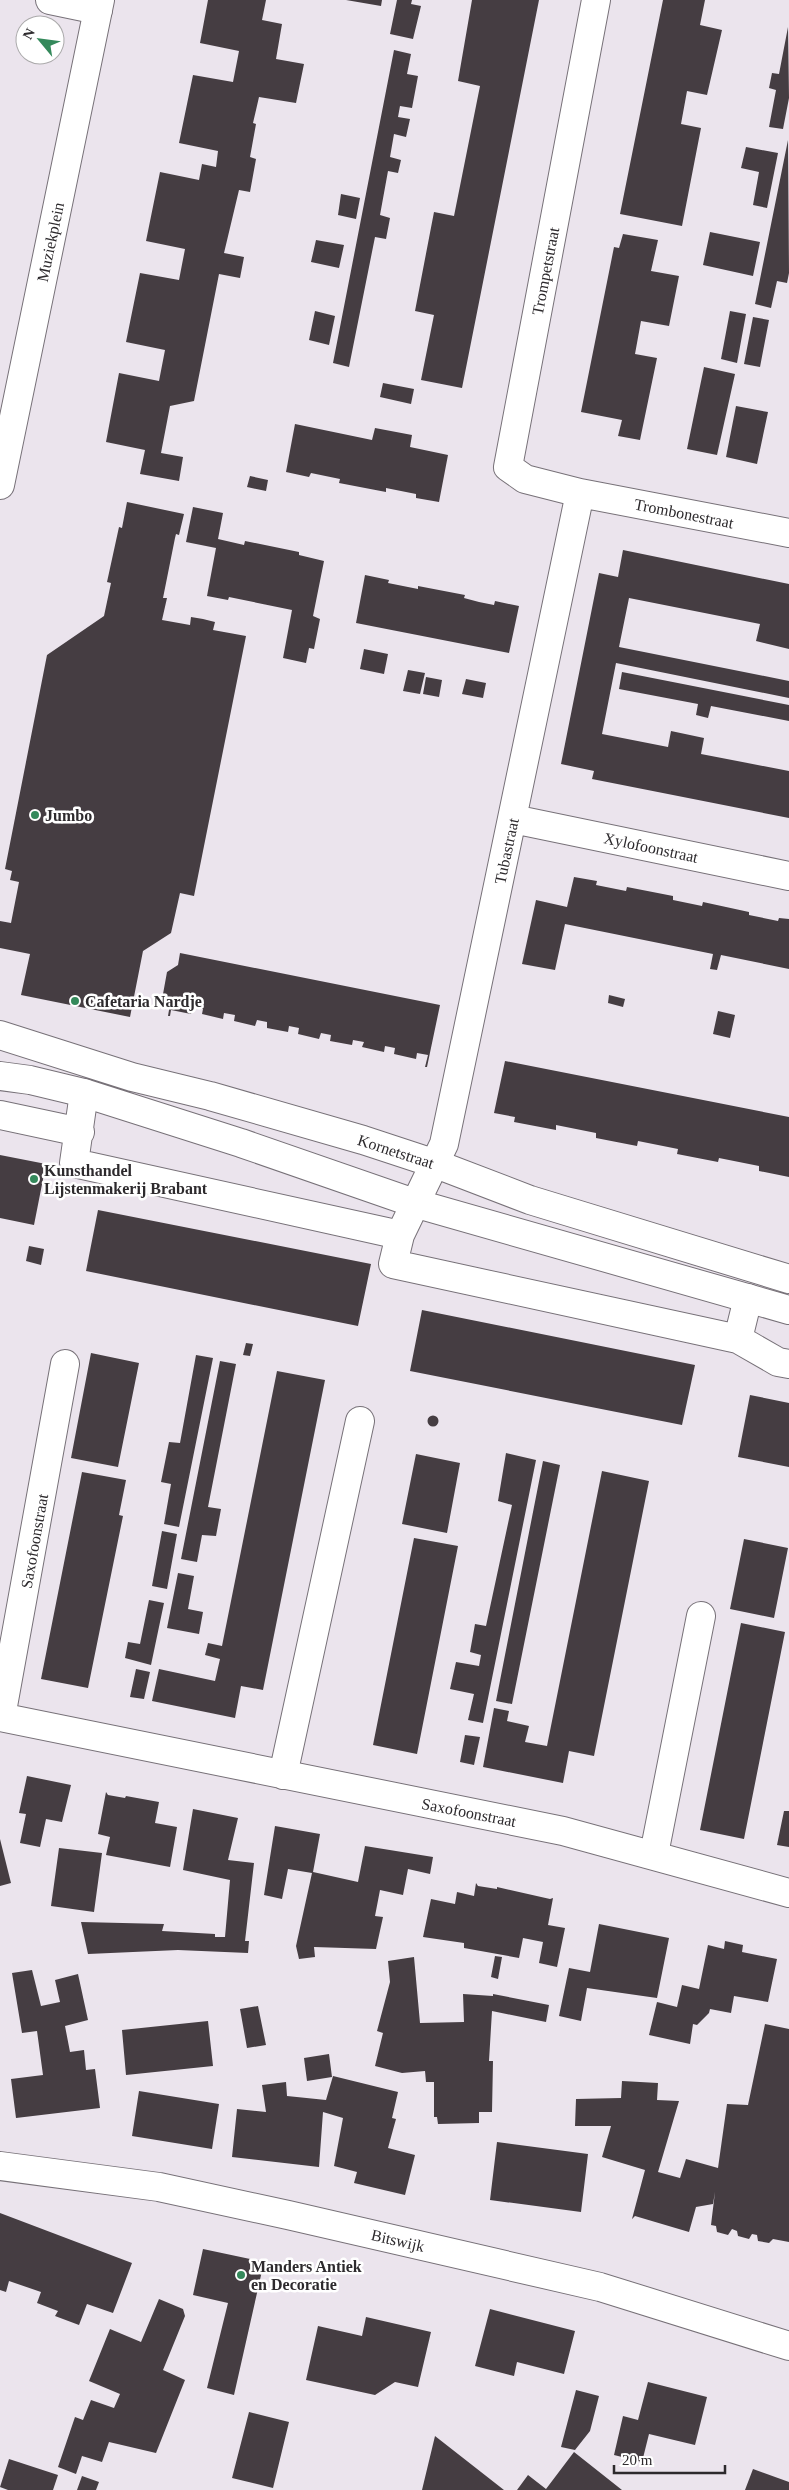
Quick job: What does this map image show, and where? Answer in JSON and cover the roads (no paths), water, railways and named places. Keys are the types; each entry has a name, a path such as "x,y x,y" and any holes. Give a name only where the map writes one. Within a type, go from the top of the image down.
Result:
{"street":[{"path":"50,0 99,5"},
{"name":"Trompetstraat","path":"580,493 526,479 508,467 596,0"},
{"name":"Muziekplein","path":"0,485 99,5"},
{"name":"Trombonestraat","path":"580,493 789,533"},
{"name":"Tubastraat","path":"414,1203 436,1164 444,1144 580,493"},
{"name":"Xylofoonstraat","path":"513,819 789,876"},
{"name":"Kornetstraat","path":"0,1035 132,1077 296,1120 436,1164 530,1200 789,1279"},
{"path":"0,1076 30,1080 84,1093 241,1143 414,1203 789,1310"},
{"path":"84,1093 80,1132 74,1163 400,1236"},
{"path":"0,1115 80,1132"},
{"path":"414,1203 400,1236 392,1264 738,1339 778,1362 789,1364"},
{"path":"738,1339 748,1298"},
{"name":"Saxofoonstraat","path":"65,1364 0,1717 563,1831 654,1854 789,1893"},
{"path":"283,1775 360,1421"},
{"path":"654,1854 701,1616"},
{"name":"Bitswijk","path":"0,2166 158,2188 298,2217 600,2287 789,2346"}],"place":[{"name":"Jumbo","path":"35,815"},
{"name":"Cafetaria Nardje","path":"75,1001"},
{"name":"Kunsthandel Lijstenmakerij Brabant","path":"34,1179"},
{"name":"Manders Antiek en Decoratie","path":"241,2275"}]}
